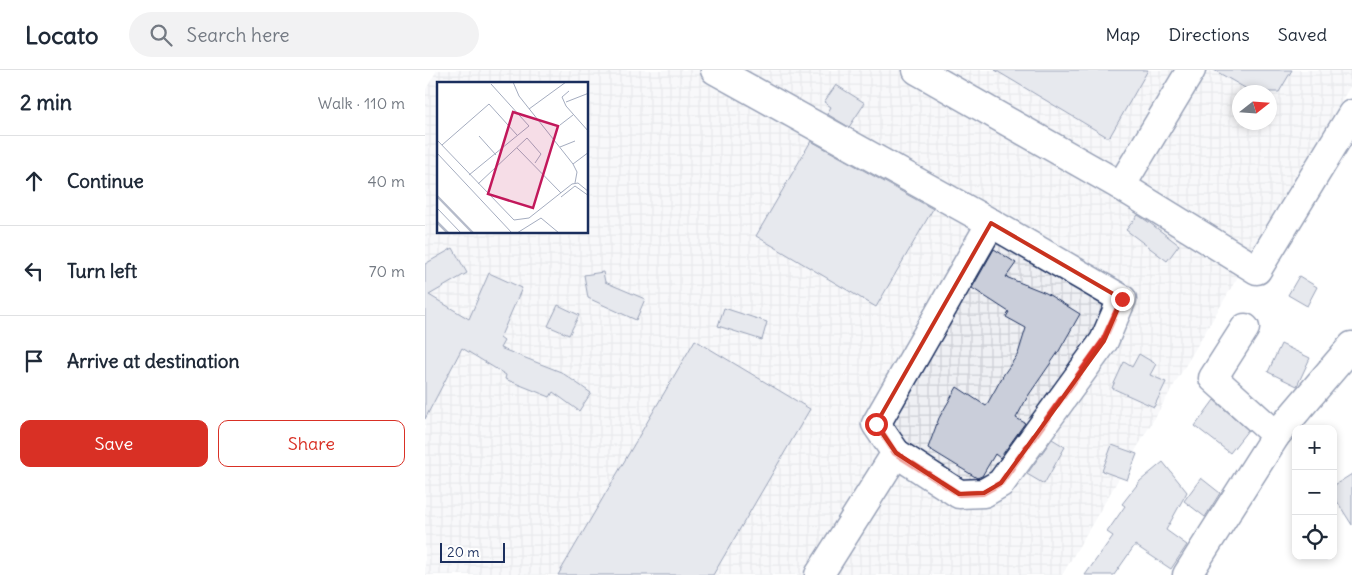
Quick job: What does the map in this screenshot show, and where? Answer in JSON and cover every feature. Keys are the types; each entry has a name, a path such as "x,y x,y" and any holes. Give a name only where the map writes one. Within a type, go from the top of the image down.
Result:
{"street":[{"path":"715,70 991,223 1122,299 1103,341 1001,483 983,493 959,494 895,453 876,424 991,223"},
{"path":"917,70 1121,186 1257,270 1352,114"},
{"path":"1121,186 1191,70"},
{"path":"1245,328 1213,378 1276,435"},
{"path":"1187,575 1276,435 1352,346"},
{"path":"819,575 895,453"}],"highlighted area":[{"path":"991,223 1122,299 1104,341 1001,483 984,493 959,494 896,453 876,424"}],"shaded area":[{"path":"437,70 1352,70 1352,83 1062,575 425,575 425,91"}],"building":[{"path":"995,70 1148,70 1109,138"},
{"path":"1214,70 1292,70 1279,92 1277,92 1277,85 1240,85"},
{"path":"836,85 865,103 849,127 827,114 831,107 824,102"},
{"path":"811,141 933,209 876,307 756,236"},
{"path":"1138,215 1179,245 1167,261 1126,230"},
{"path":"453,248 467,273 429,295 469,319 489,273 522,288 500,338 504,341 500,348 561,372 591,393 579,411 553,392 550,397 505,379 506,375 462,348 425,419 425,264"},
{"path":"994,249 1016,263 1006,277 1046,293 1080,314 1059,351 1028,396 1016,418 1025,423 1000,458 995,454 982,476 977,478 928,448 939,418 957,387 986,406 1018,354 1026,328 1006,317 1009,312 972,288"},
{"path":"603,272 605,282 645,299 636,320 588,298 584,275"},
{"path":"1299,276 1317,287 1307,306 1288,295"},
{"path":"558,305 579,315 569,335 548,326"},
{"path":"724,308 767,322 762,340 718,326"},
{"path":"695,340 810,409 713,575 558,575"},
{"path":"1281,344 1310,358 1297,386 1268,372"},
{"path":"1139,354 1156,364 1150,375 1166,382 1154,407 1112,388 1124,362 1132,367"},
{"path":"1214,400 1248,430 1230,453 1195,426"},
{"path":"1052,439 1065,447 1044,484 1027,474"},
{"path":"1112,445 1137,454 1127,480 1102,471"},
{"path":"1163,462 1187,492 1166,530 1187,545 1171,569 1135,545 1114,575 1085,575 1113,536 1107,532 1125,506 1122,504 1140,481"},
{"path":"1352,474 1352,525 1337,501 1337,483"},
{"path":"1201,478 1220,493 1205,517 1184,501"}],"route":[{"path":"876,424 895,453 959,494 983,493 1001,483 1103,341 1122,299"}]}
